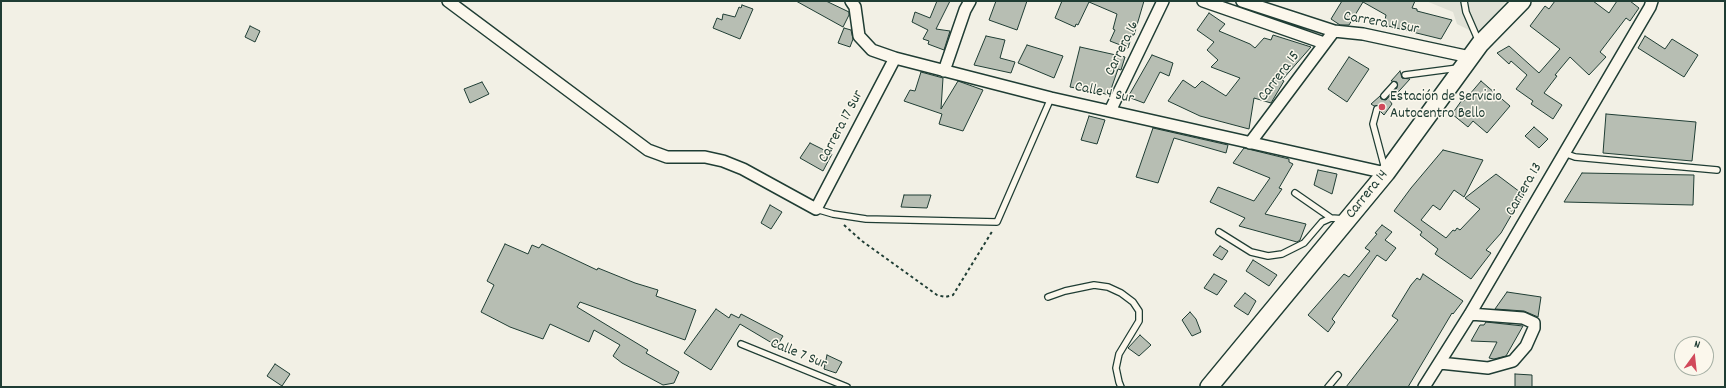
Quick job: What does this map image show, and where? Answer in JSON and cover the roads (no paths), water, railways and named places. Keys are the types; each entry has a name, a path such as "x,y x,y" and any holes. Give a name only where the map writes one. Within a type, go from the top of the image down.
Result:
{"main road":[{"name":"Carrera 14","path":"1209,387 1386,173 1471,56 1522,1"}],"street":[{"path":"448,1 648,150 667,157 705,157 723,161 743,169 816,209"},
{"name":"Calle 4 Sur","path":"851,1 855,7 859,36 872,50 895,58 1052,98 1386,173"},
{"path":"944,71 965,10 970,1"},
{"name":"Carrera 16","path":"1110,111 1163,1"},
{"path":"1203,1 1324,43"},
{"name":"Carrera 4 Sur","path":"1242,1 1334,31 1363,34 1471,56"},
{"name":"Carrera 13","path":"1424,387 1470,314 1564,153 1648,3"},
{"name":"Carrera 15","path":"1250,143 1334,31"},
{"name":"Carrera 17 Sur","path":"816,209 895,58"},
{"path":"1440,363 1488,368 1513,361 1526,346 1534,328 1534,323 1523,318 1470,314"}],"lane":[{"path":"1405,75 1471,56 1464,1"},
{"path":"1384,96 1394,85"},
{"path":"816,209 833,214 866,219 998,222 1052,98"},
{"path":"1377,109 1373,124 1386,173"},
{"path":"1564,153 1575,157 1717,170"},
{"path":"1295,193 1331,218"},
{"path":"1219,232 1251,252 1268,256 1282,254 1304,243 1322,222 1331,218 1348,219"},
{"path":"1048,297 1065,291 1094,285 1108,287 1122,293 1134,302 1139,311 1139,321 1120,354 1116,368 1119,382 1122,387"},
{"name":"Calle 7 Sur","path":"741,344 847,387"},
{"path":"1328,387 1338,375"}],"place":[{"name":"Estación de Servicio Autocentro Bello","path":"1382,107"}]}
